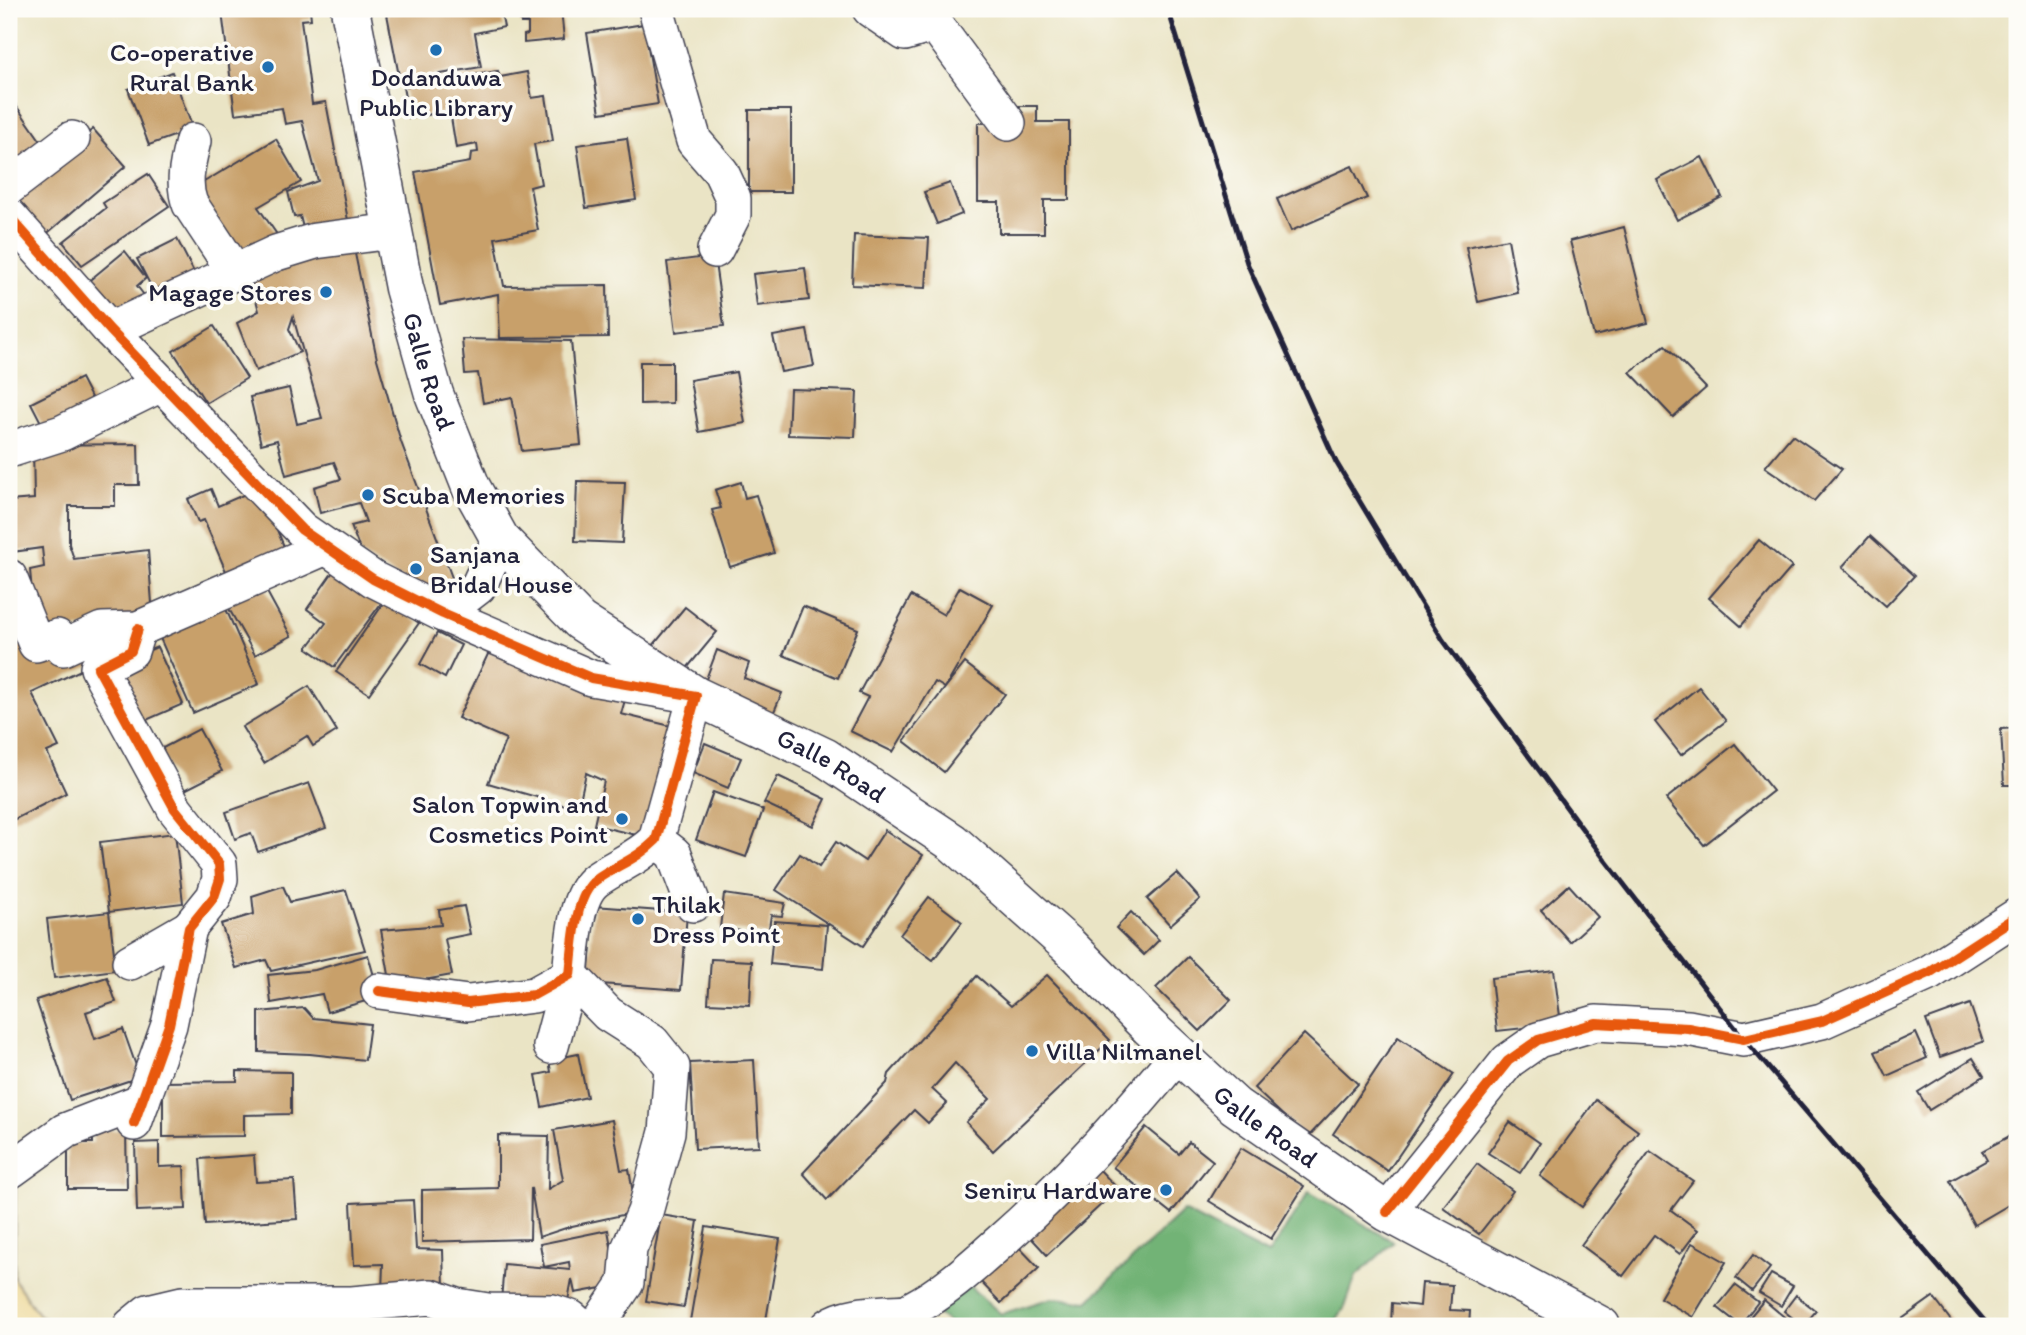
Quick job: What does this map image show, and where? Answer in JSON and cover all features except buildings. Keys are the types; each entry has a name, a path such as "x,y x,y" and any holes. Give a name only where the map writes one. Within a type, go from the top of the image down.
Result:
{"highway":[{"name":"Galle Road","path":"350,9 404,289 434,394 471,487 500,539 580,621 696,696 826,758 952,842 1066,944 1149,1027 1235,1106 1387,1212 1601,1326"}],"street":[{"path":"656,9 694,141 721,172 733,198 733,215 715,250"},
{"path":"870,9 905,33 929,16 1008,123"},
{"path":"9,187 72,139"},
{"path":"193,141 187,166 186,192 190,204 235,272"},
{"path":"12,225 302,530 373,579 443,614 591,678 696,696 656,841 642,855 594,882 583,898 575,932 570,975 551,1046"},
{"path":"110,330 276,253 315,241 393,231"},
{"path":"9,450 62,433 161,384"},
{"path":"443,614 478,587 500,539"},
{"path":"9,577 20,634 36,644 57,637 63,648 102,630 138,629 327,547"},
{"path":"130,962 189,928 214,897 220,879 219,864 176,809 98,668 131,651 138,629"},
{"path":"656,841 674,854 693,904"},
{"path":"1387,1212 1508,1061 1538,1040 1596,1023 1689,1028 1744,1039 1822,1021 1929,973 2017,916"},
{"path":"11,1170 65,1131 138,1112 169,1026 189,928"},
{"path":"379,991 468,1003 534,995 570,975"},
{"path":"570,975 607,1014 652,1042 672,1067 667,1132 649,1201 629,1249 626,1283 597,1326"},
{"path":"829,1326 834,1322 864,1316 909,1312 944,1289 1026,1219 1077,1168 1134,1107 1178,1054"},
{"path":"131,1326 148,1312 182,1304 352,1304 431,1297 457,1306 488,1311 552,1312 571,1318 580,1326"}],"green space":[{"path":"1309,1192 1394,1242 1356,1276 1345,1307 1332,1326 953,1326 936,1313 969,1286 1001,1314 1052,1298 1088,1301 1183,1211 1268,1255"}],"sand":[{"path":"9,1166 16,1181 14,1279 38,1314 55,1326 9,1326"}],"railway":[{"path":"1168,9 1247,263 1336,462 1443,640 1606,861 1744,1039 1989,1326"}],"cycle path":[{"path":"9,216 110,330 302,530 373,579 443,614 591,678 696,696 656,840 642,852 596,880 589,888 579,910 570,975 534,995 468,1003 379,991"},
{"path":"134,1123 169,1025 189,928 214,897 220,879 219,864 175,809 98,668 131,651 138,629"},
{"path":"1387,1212 1508,1061 1538,1040 1596,1023 1688,1028 1744,1039 1822,1021 1929,973 2017,916"}],"place":[{"name":"Dodanduwa Public Library","path":"436,50"},
{"name":"Co-operative Rural Bank","path":"268,67"},
{"name":"Magage Stores","path":"326,292"},
{"name":"Scuba Memories","path":"368,495"},
{"name":"Sanjana Bridal House","path":"416,569"},
{"name":"Salon Topwin and Cosmetics Point","path":"622,819"},
{"name":"Thilak Dress Point","path":"638,919"},
{"name":"Villa Nilmanel","path":"1032,1051"},
{"name":"Seniru Hardware","path":"1166,1190"}]}
